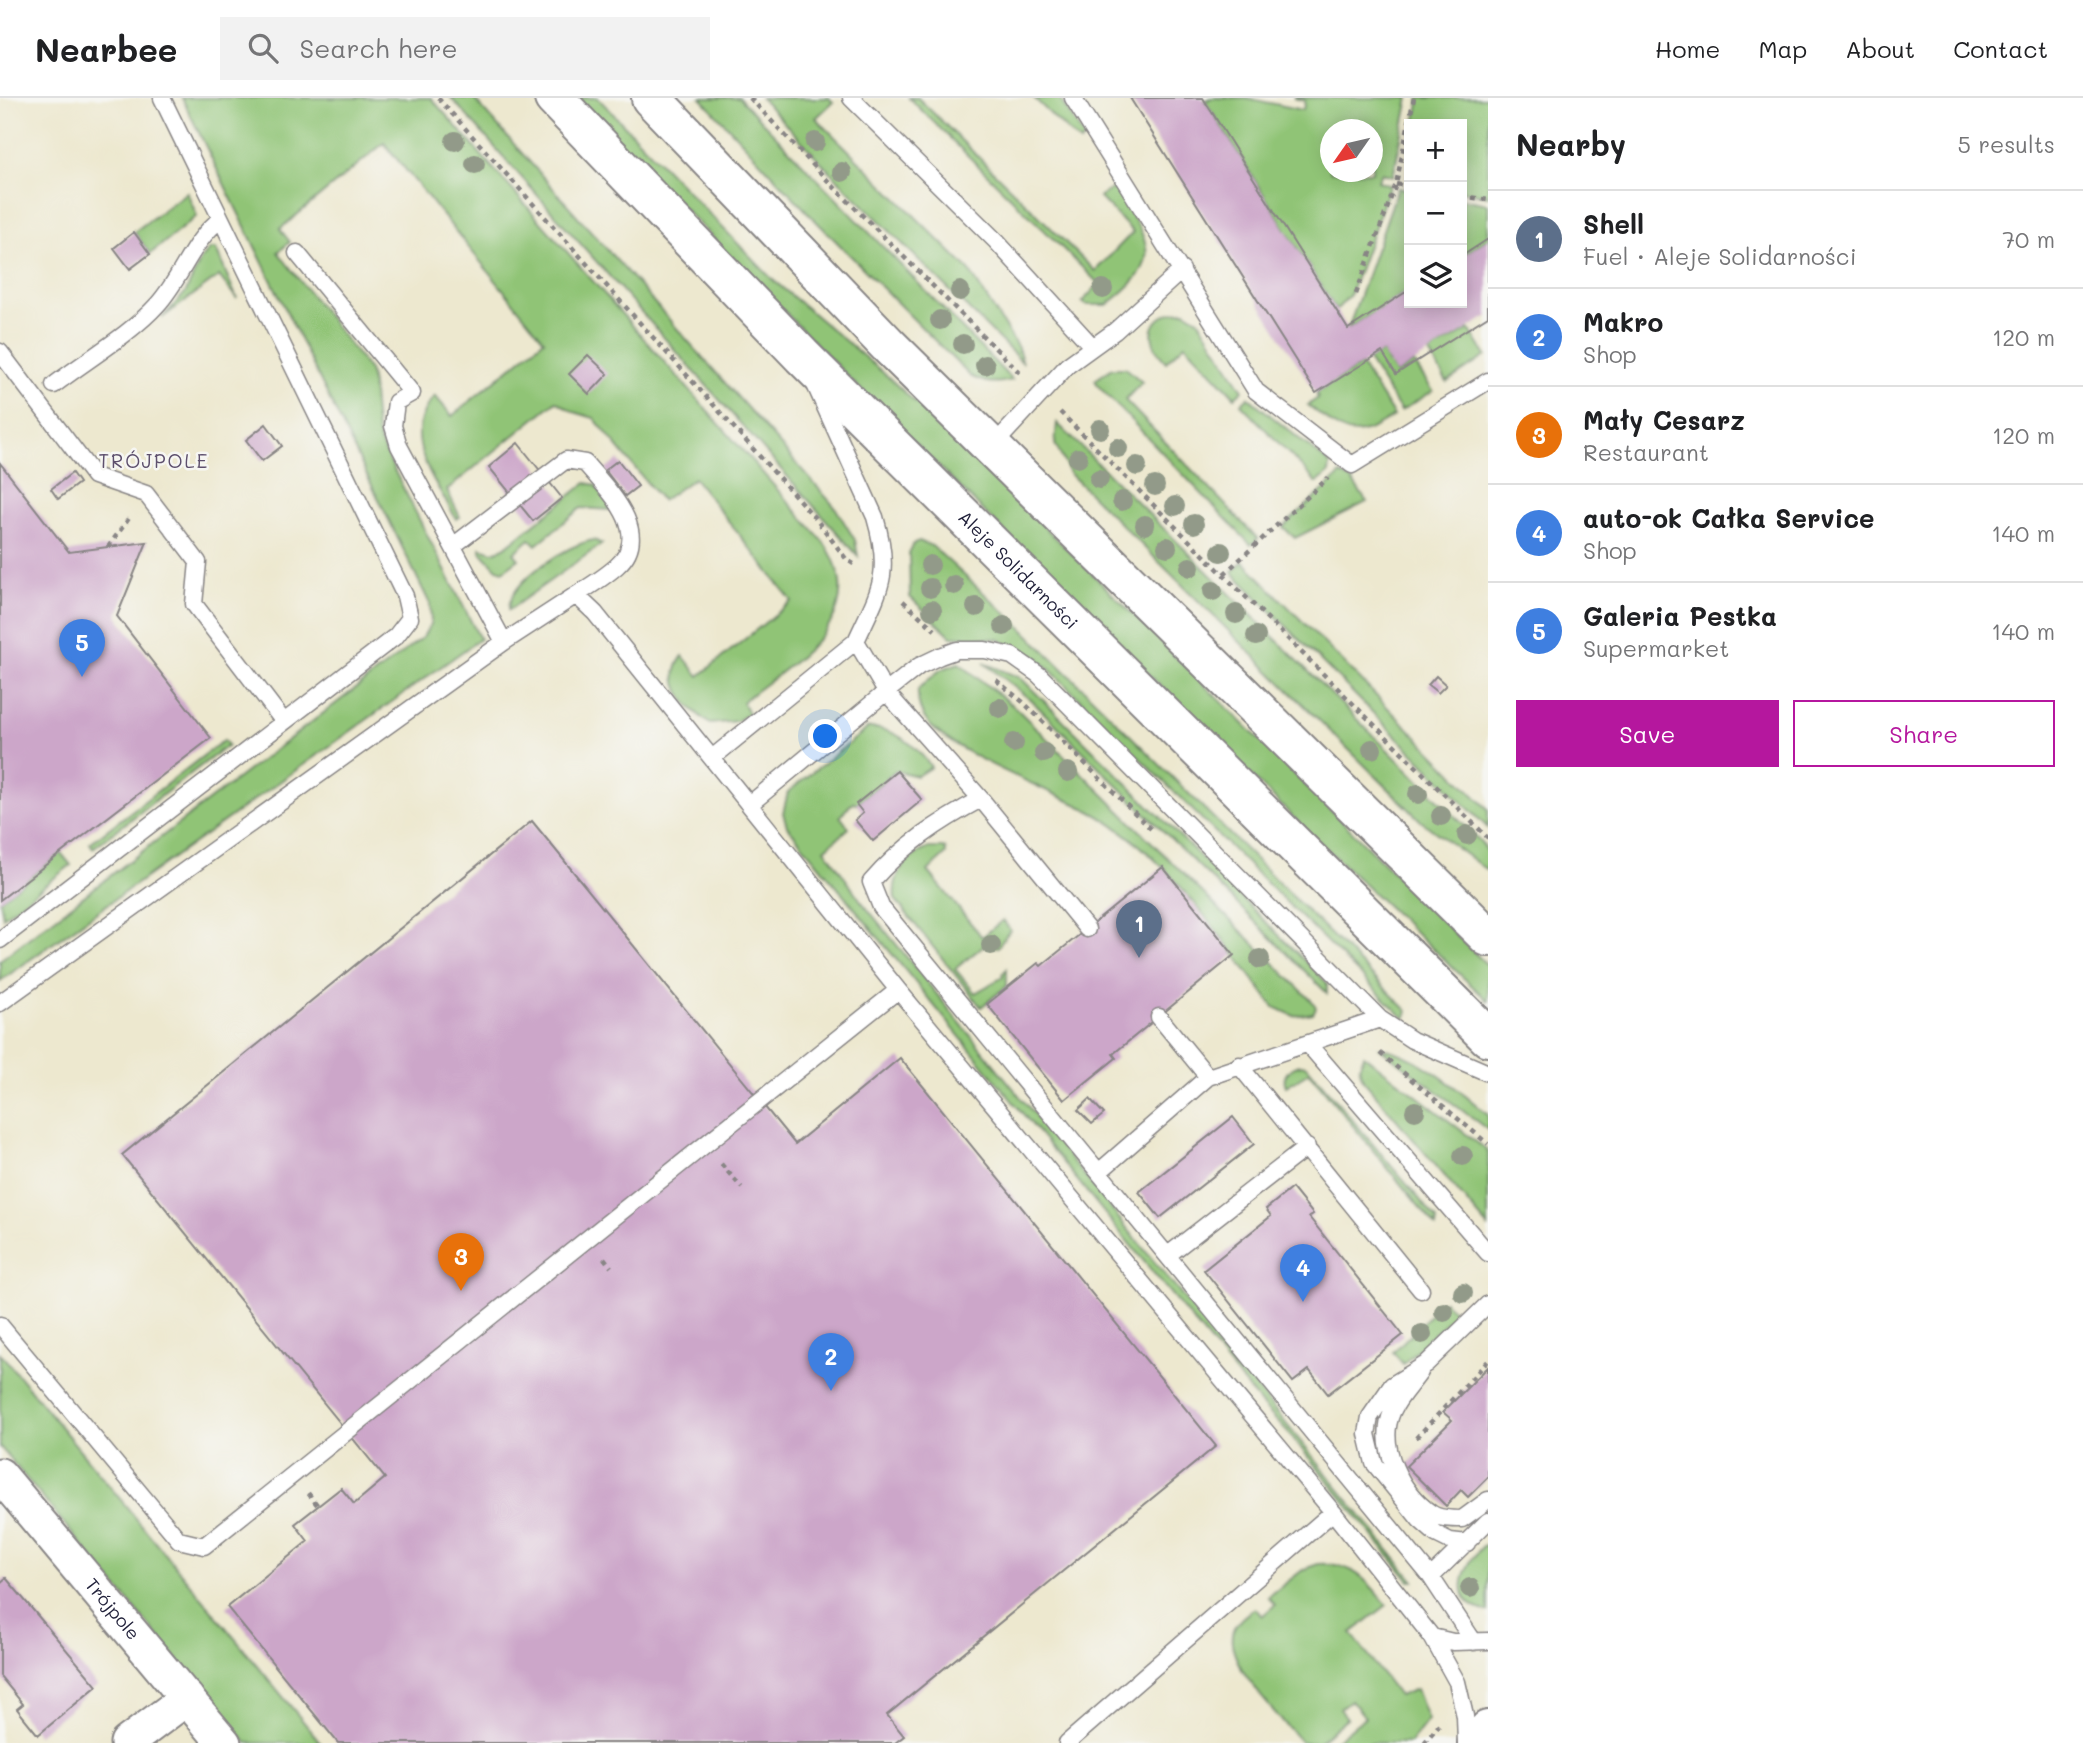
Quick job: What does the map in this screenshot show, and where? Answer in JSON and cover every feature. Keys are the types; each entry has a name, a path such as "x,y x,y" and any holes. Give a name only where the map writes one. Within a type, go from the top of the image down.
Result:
{"street":[{"name":"Aleje Solidarności","path":"554,98 802,356 1488,1037"},
{"path":"650,98 786,242 1488,937"},
{"name":"Trójpole","path":"0,1475 224,1743"},
{"path":"127,1743 187,1698"},
{"path":"1477,1743 1488,1730"}],"lane":[{"path":"0,940 396,636 410,618 409,606 162,98"},
{"path":"851,98 996,241 1091,345"},
{"path":"1073,98 1256,391 1352,466 1488,381"},
{"path":"54,385 155,308 176,283 206,230 221,219"},
{"path":"297,253 412,393 396,402 393,426 399,446 504,642"},
{"path":"992,448 1091,345 1115,331 1182,270"},
{"path":"0,352 94,476 146,494 198,562 194,604 285,722"},
{"path":"712,758 856,641 883,583 883,556 875,517 802,356"},
{"path":"0,1003 504,642 620,565 629,543 630,522 585,463 566,460 453,546"},
{"path":"576,595 595,613 898,990 1333,1512 1432,1637 1457,1682 1465,1716 1466,1743"},
{"path":"856,641 886,692 981,799 1087,929"},
{"path":"750,804 919,666 957,650 985,650 1012,656 1039,675 1380,1019 1412,1040 1488,1073"},
{"path":"981,799 940,821 889,861 871,882 881,907 1100,1171 1481,1642"},
{"path":"0,1325 178,1540 204,1546 898,990"},
{"path":"1159,1017 1208,1077"},
{"path":"1100,1171 1208,1077 1380,1019"},
{"path":"1308,1044 1488,1253"},
{"path":"1239,1065 1421,1290"},
{"path":"1168,1255 1307,1147"},
{"path":"1488,1304 1426,1364 1391,1413 1388,1431 1389,1448 1397,1475 1431,1513 1462,1519 1488,1500"},
{"path":"1426,1364 1392,1385 1381,1400 1370,1417 1367,1434 1369,1450 1382,1476 1420,1520 1443,1537 1467,1543"},
{"path":"1068,1743 1333,1512"},
{"path":"1431,1577 1488,1521"},
{"path":"1432,1637 1481,1642"}],"path":[{"path":"438,98 816,519 847,560 883,583 957,650 1023,702"},
{"path":"750,98 830,183 1488,838"},
{"path":"1356,294 1395,184 1415,98"},
{"path":"1395,184 1404,186"},
{"path":"1467,197 1488,200"},
{"path":"1224,574 1347,461"},
{"path":"108,547 146,494"},
{"path":"1416,1437 1488,1361"}],"green space":[{"path":"182,98 431,98 822,540 837,567 840,592 835,614 822,634 805,653 742,702 749,713 737,721 710,724 680,694 675,675 683,656 699,676 792,601 694,478 662,501 594,418 574,412 556,401 447,490 460,517 456,519 423,458 419,426 424,411 435,396 452,416 544,340 384,143 280,229 290,242 278,252 369,370 380,442 480,639 0,981 0,960 423,637 431,623 430,604"},
{"path":"451,98 473,98 835,507 855,540 858,556"},
{"path":"576,98 598,98 772,279 887,376 974,457 1488,966 1488,1001 1296,820 850,379"},
{"path":"701,98 739,98 1012,380 991,382 970,376 813,218"},
{"path":"761,98 829,98 833,102 816,118 969,270 1018,348 1023,363 836,178"},
{"path":"909,98 918,98 1095,271 1133,232 1099,197 1115,187 1143,236 1145,262 1139,275 1107,305 1086,305 1082,302 1099,284"},
{"path":"1034,98 1059,98 1085,138 1080,143"},
{"path":"1211,98 1246,98 1303,110 1305,101 1294,98 1409,98 1393,176 1383,173 1383,119 1320,119 1320,182 1381,182 1390,185 1350,295 1336,310 1205,101"},
{"path":"1420,98 1488,98 1488,196 1467,192 1467,119 1416,119"},
{"path":"1398,188 1404,189 1404,293 1348,329"},
{"path":"187,192 197,216 150,254 134,232"},
{"path":"1467,200 1488,204 1488,239 1467,253"},
{"path":"210,249 216,249 237,299 219,276 162,318 186,292 201,259"},
{"path":"1185,311 1198,319 1243,390 1235,397 1185,344 1166,362 1158,353 1152,335 1157,321 1173,312"},
{"path":"1469,329 1486,356 1447,382 1429,353"},
{"path":"1382,352 1396,374 1414,363 1433,391 1401,411 1368,360"},
{"path":"1361,365 1394,416 1357,433 1340,429 1308,405 1318,398 1316,393"},
{"path":"1112,368 1126,368 1142,382 1125,400 1258,539 1251,545 1099,387 1095,380"},
{"path":"1248,397 1330,464 1329,473 1317,483 1241,404"},
{"path":"1057,423 1480,841 1488,852 1488,871 1422,822 1070,474 1055,444"},
{"path":"1341,474 1352,481 1367,502 1295,538 1283,527"},
{"path":"586,483 596,485 612,510 581,508 536,545 530,539 514,553 519,559 503,571 497,569 481,552 481,548 493,552 504,548"},
{"path":"594,540 602,544 509,610 511,599 529,576 570,548"},
{"path":"919,541 932,546 1021,627 1408,1011 1405,1019 1038,658 998,639 951,636 910,597 909,553 914,543"},
{"path":"1243,561 1488,809 1488,828 1232,572"},
{"path":"959,663 1017,709 1314,1003 1316,1008 1313,1013 1294,1016 1274,1007 1190,898 1143,848 1116,827 1088,810 958,746 928,723 920,707 918,689 940,670"},
{"path":"984,663 1021,678 1327,983 1327,993 1032,701"},
{"path":"868,728 896,734 919,752 931,767 917,776 896,771 856,804 853,802 840,816 849,828 825,849 861,901 1414,1581 1410,1581 1291,1436 1260,1403 787,826 783,813 788,792"},
{"path":"224,740 228,745 93,848 90,843"},
{"path":"929,848 945,848 946,854 928,871 982,937 1003,920 1010,930 998,947 983,946 955,969 975,993 1003,977 1002,974 1007,969 1007,986 981,1007 895,899 896,882 902,867"},
{"path":"61,853 71,865 3,917 0,900"},
{"path":"1380,1048 1408,1057 1452,1085 1488,1115 1488,1130"},
{"path":"1364,1055 1488,1151 1488,1227 1363,1080 1359,1067"},
{"path":"1300,1065 1307,1066 1437,1220 1436,1227 1309,1072 1286,1086 1287,1072"},
{"path":"1444,1301 1456,1313 1403,1364 1393,1352"},
{"path":"0,1353 321,1743 247,1743 0,1447"},
{"path":"1484,1545 1488,1546 1488,1612 1475,1607 1463,1592 1465,1573 1476,1553"},
{"path":"1318,1564 1340,1566 1358,1574 1387,1605 1351,1633 1399,1696 1416,1689 1428,1720 1410,1743 1333,1743 1365,1717 1351,1700 1340,1709 1347,1718 1317,1743 1302,1743 1256,1690 1236,1658 1232,1644 1233,1631 1240,1620 1255,1608 1262,1616 1275,1605 1268,1597 1304,1569"}],"building":[{"path":"1130,98 1203,98 1348,329 1404,293 1404,308 1467,308 1467,253 1488,239 1488,316 1396,374 1382,352 1316,393"},
{"path":"134,232 150,254 130,269 114,248"},
{"path":"588,355 608,374 589,394 569,374"},
{"path":"266,424 282,446 262,461 246,440"},
{"path":"518,443 562,498 533,521 489,467"},
{"path":"618,460 638,486 625,496 605,470"},
{"path":"0,463 69,552 147,542 117,616 211,738 0,900"},
{"path":"72,473 79,483 58,499 51,489"},
{"path":"1436,676 1446,685 1438,693 1428,685"},
{"path":"897,771 922,800 873,841 855,820 863,813 856,804"},
{"path":"532,821 795,1144 900,1058 1216,1446 887,1715 904,1736 895,1743 338,1743 227,1607 308,1541 295,1524 341,1488 354,1504 385,1478 122,1155"},
{"path":"1163,867 1234,955 1113,1054 1116,1058 1064,1100 987,1004 1038,963 1041,966"},
{"path":"1090,1099 1104,1114 1092,1124 1078,1110"},
{"path":"1233,1117 1254,1144 1160,1218 1139,1192"},
{"path":"1292,1188 1313,1214 1309,1217 1403,1335 1328,1394 1309,1370 1293,1382 1204,1270 1271,1216 1266,1209"},
{"path":"1488,1367 1488,1477 1468,1497 1461,1490 1446,1506 1406,1466 1452,1420 1443,1412"},
{"path":"6,1578 97,1686 38,1735 17,1709 23,1704 0,1676 0,1583"}],"place":[{"name":"Galeria Pestka","path":"82,677"},
{"name":"Shell","path":"1139,958"},
{"name":"Mały Cesarz","path":"461,1291"},
{"name":"auto-ok Całka Service","path":"1303,1302"},
{"name":"Makro","path":"831,1391"}],"district":[{"name":"TRÓJPOLE","path":"154,461"}]}
